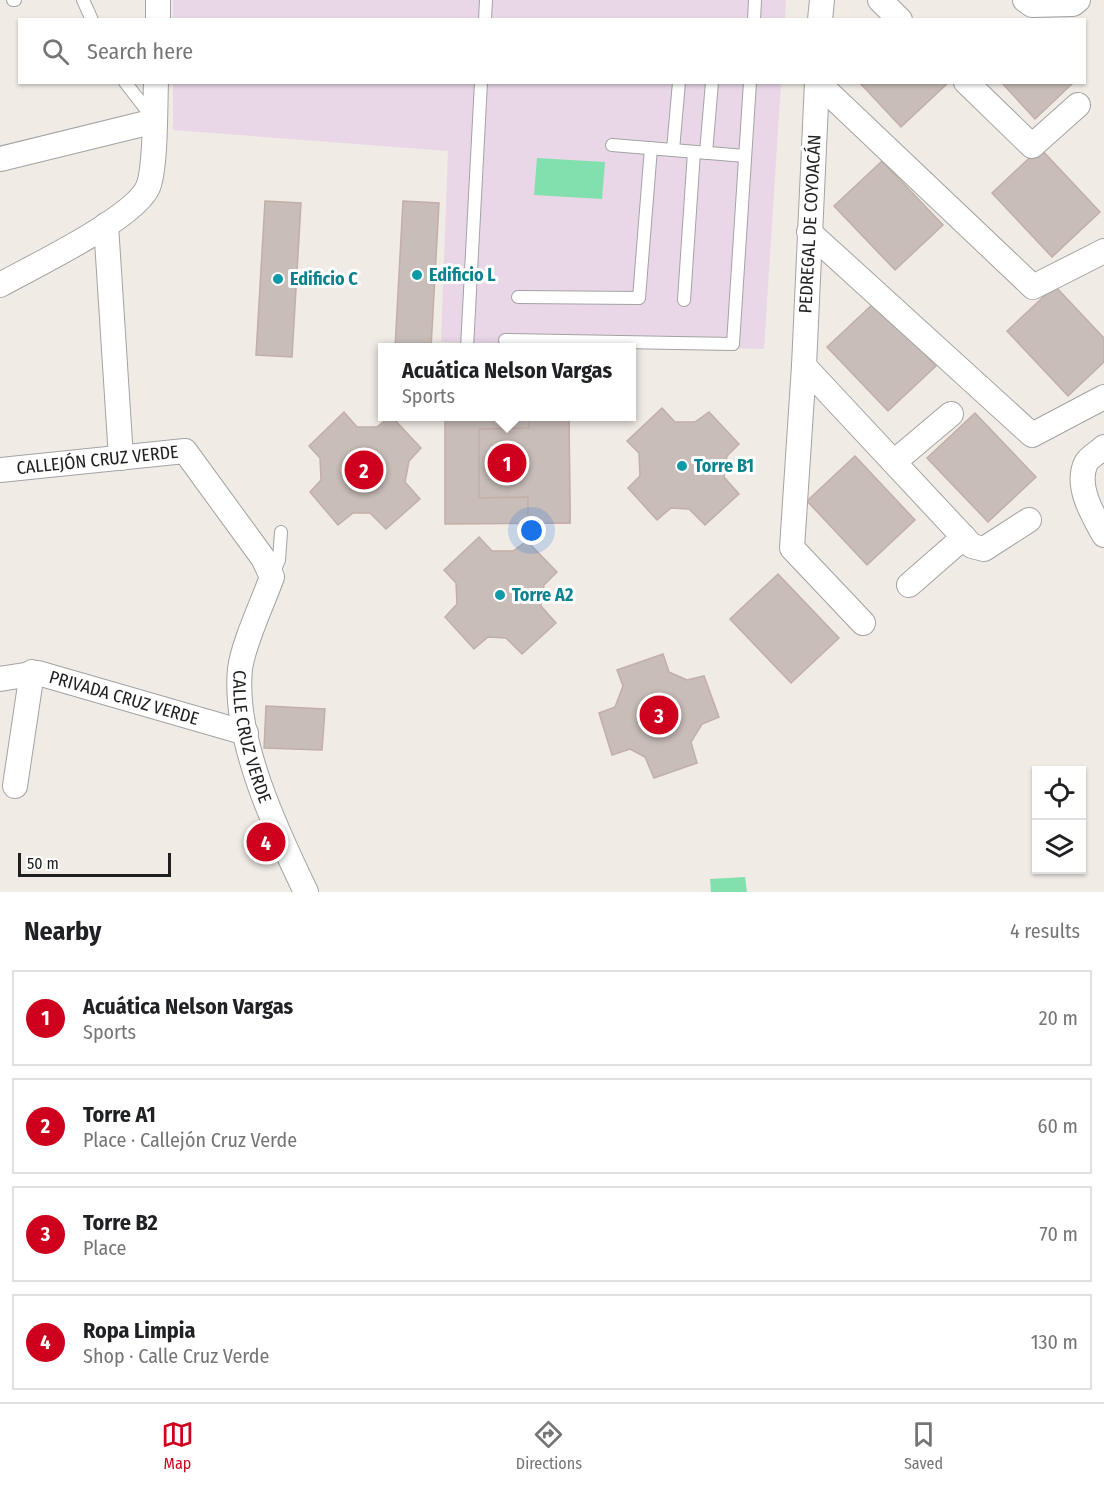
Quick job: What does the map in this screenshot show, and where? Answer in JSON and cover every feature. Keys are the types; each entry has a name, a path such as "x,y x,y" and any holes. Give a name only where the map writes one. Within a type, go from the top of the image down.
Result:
{"street":[{"path":"158,0 158,18"},
{"path":"820,18 822,0"},
{"path":"880,0 898,18"},
{"path":"1025,0 1032,5 1073,4 1078,0"},
{"path":"0,285 106,225 140,200 147,189 155,121 156,84"},
{"name":"PEDREGAL DE COYOACÁN","path":"817,84 804,366 792,548 863,623"},
{"path":"819,84 1033,287 1104,251"},
{"path":"968,84 1032,146 1078,105"},
{"path":"0,159 155,121"},
{"path":"106,225 122,458"},
{"path":"809,232 1032,435 1104,397"},
{"path":"804,366 972,546 984,549 1029,520"},
{"path":"894,462 951,414"},
{"path":"1104,447 1087,462 1082,482 1092,513 1104,535"},
{"name":"CALLEJÓN CRUZ VERDE","path":"0,470 185,451 263,558 275,568"},
{"path":"909,585 964,537"},
{"name":"CALLE CRUZ VERDE","path":"275,568 240,666 240,693 246,733 272,823 306,892"},
{"path":"15,786 32,672"},
{"name":"PRIVADA CRUZ VERDE","path":"0,679 32,672 246,733"}],"lane":[{"path":"83,0 91,18"},
{"path":"485,18 486,0"},
{"path":"754,18 755,0"},
{"path":"127,84 155,121"},
{"path":"466,343 481,84"},
{"path":"674,150 679,84"},
{"path":"684,300 700,152 712,84"},
{"path":"505,340 734,344 750,84"},
{"path":"612,145 745,156"},
{"path":"518,297 639,298 651,148"},
{"path":"275,568 277,531"}],"shaded area":[{"path":"173,0 786,0 785,18 173,18"},
{"path":"173,84 781,84 764,349 636,346 636,343 441,342 448,151 173,130"}],"green space":[{"path":"537,158 605,162 602,199 534,195"},
{"path":"745,877 747,892 711,892 710,879"}],"building":[{"path":"861,84 947,84 901,127"},
{"path":"1003,84 1072,84 1035,119"},
{"path":"1040,148 1100,212 1052,257 992,193"},
{"path":"882,161 943,225 895,270 834,206"},
{"name":"Edificio C","path":"265,201 301,203 292,357 256,355"},
{"name":"Edificio L","path":"403,201 439,203 431,343 395,343"},
{"path":"1055,286 1104,338 1104,362 1068,396 1007,331"},
{"path":"875,302 936,366 888,411 827,347"},
{"name":"Torre B1","path":"662,408 675,422 695,422 709,412 739,444 727,456 724,477 739,494 705,525 689,509 671,508 657,520 628,488 640,476 639,453 627,441"},
{"path":"344,412 357,427 377,427 385,421 396,421 421,448 409,461 405,482 420,499 386,529 370,513 353,513 338,525 310,492 321,480 320,458 309,446"},
{"path":"975,413 1036,477 988,522 927,458"},
{"path":"445,421 569,421 570,523 445,524"},
{"path":"529,421 569,421 570,523 528,523 528,497 479,498 479,429 529,428"},
{"path":"855,456 915,520 867,565 807,501"},
{"name":"Torre A2","path":"479,537 492,551 513,551 527,541 557,572 544,585 541,606 556,623 522,654 506,638 488,637 474,649 445,617 457,604 456,583 444,570"},
{"path":"778,574 839,638 791,683 730,619"},
{"path":"663,654 669,672 687,680 704,676 719,717 702,724 691,742 697,763 654,778 645,757 630,749 612,755 599,713 615,707 623,686 617,670"},
{"path":"266,706 325,709 322,750 264,748"}],"place":[{"name":"Edificio L","path":"417,275"},
{"name":"Edificio C","path":"278,279"},
{"name":"Acuática Nelson Vargas","path":"507,463"},
{"name":"Torre B1","path":"682,466"},
{"name":"Torre A1","path":"364,470"},
{"name":"Torre A2","path":"500,595"},
{"name":"Torre B2","path":"659,715"},
{"name":"Ropa Limpia","path":"266,842"}]}
